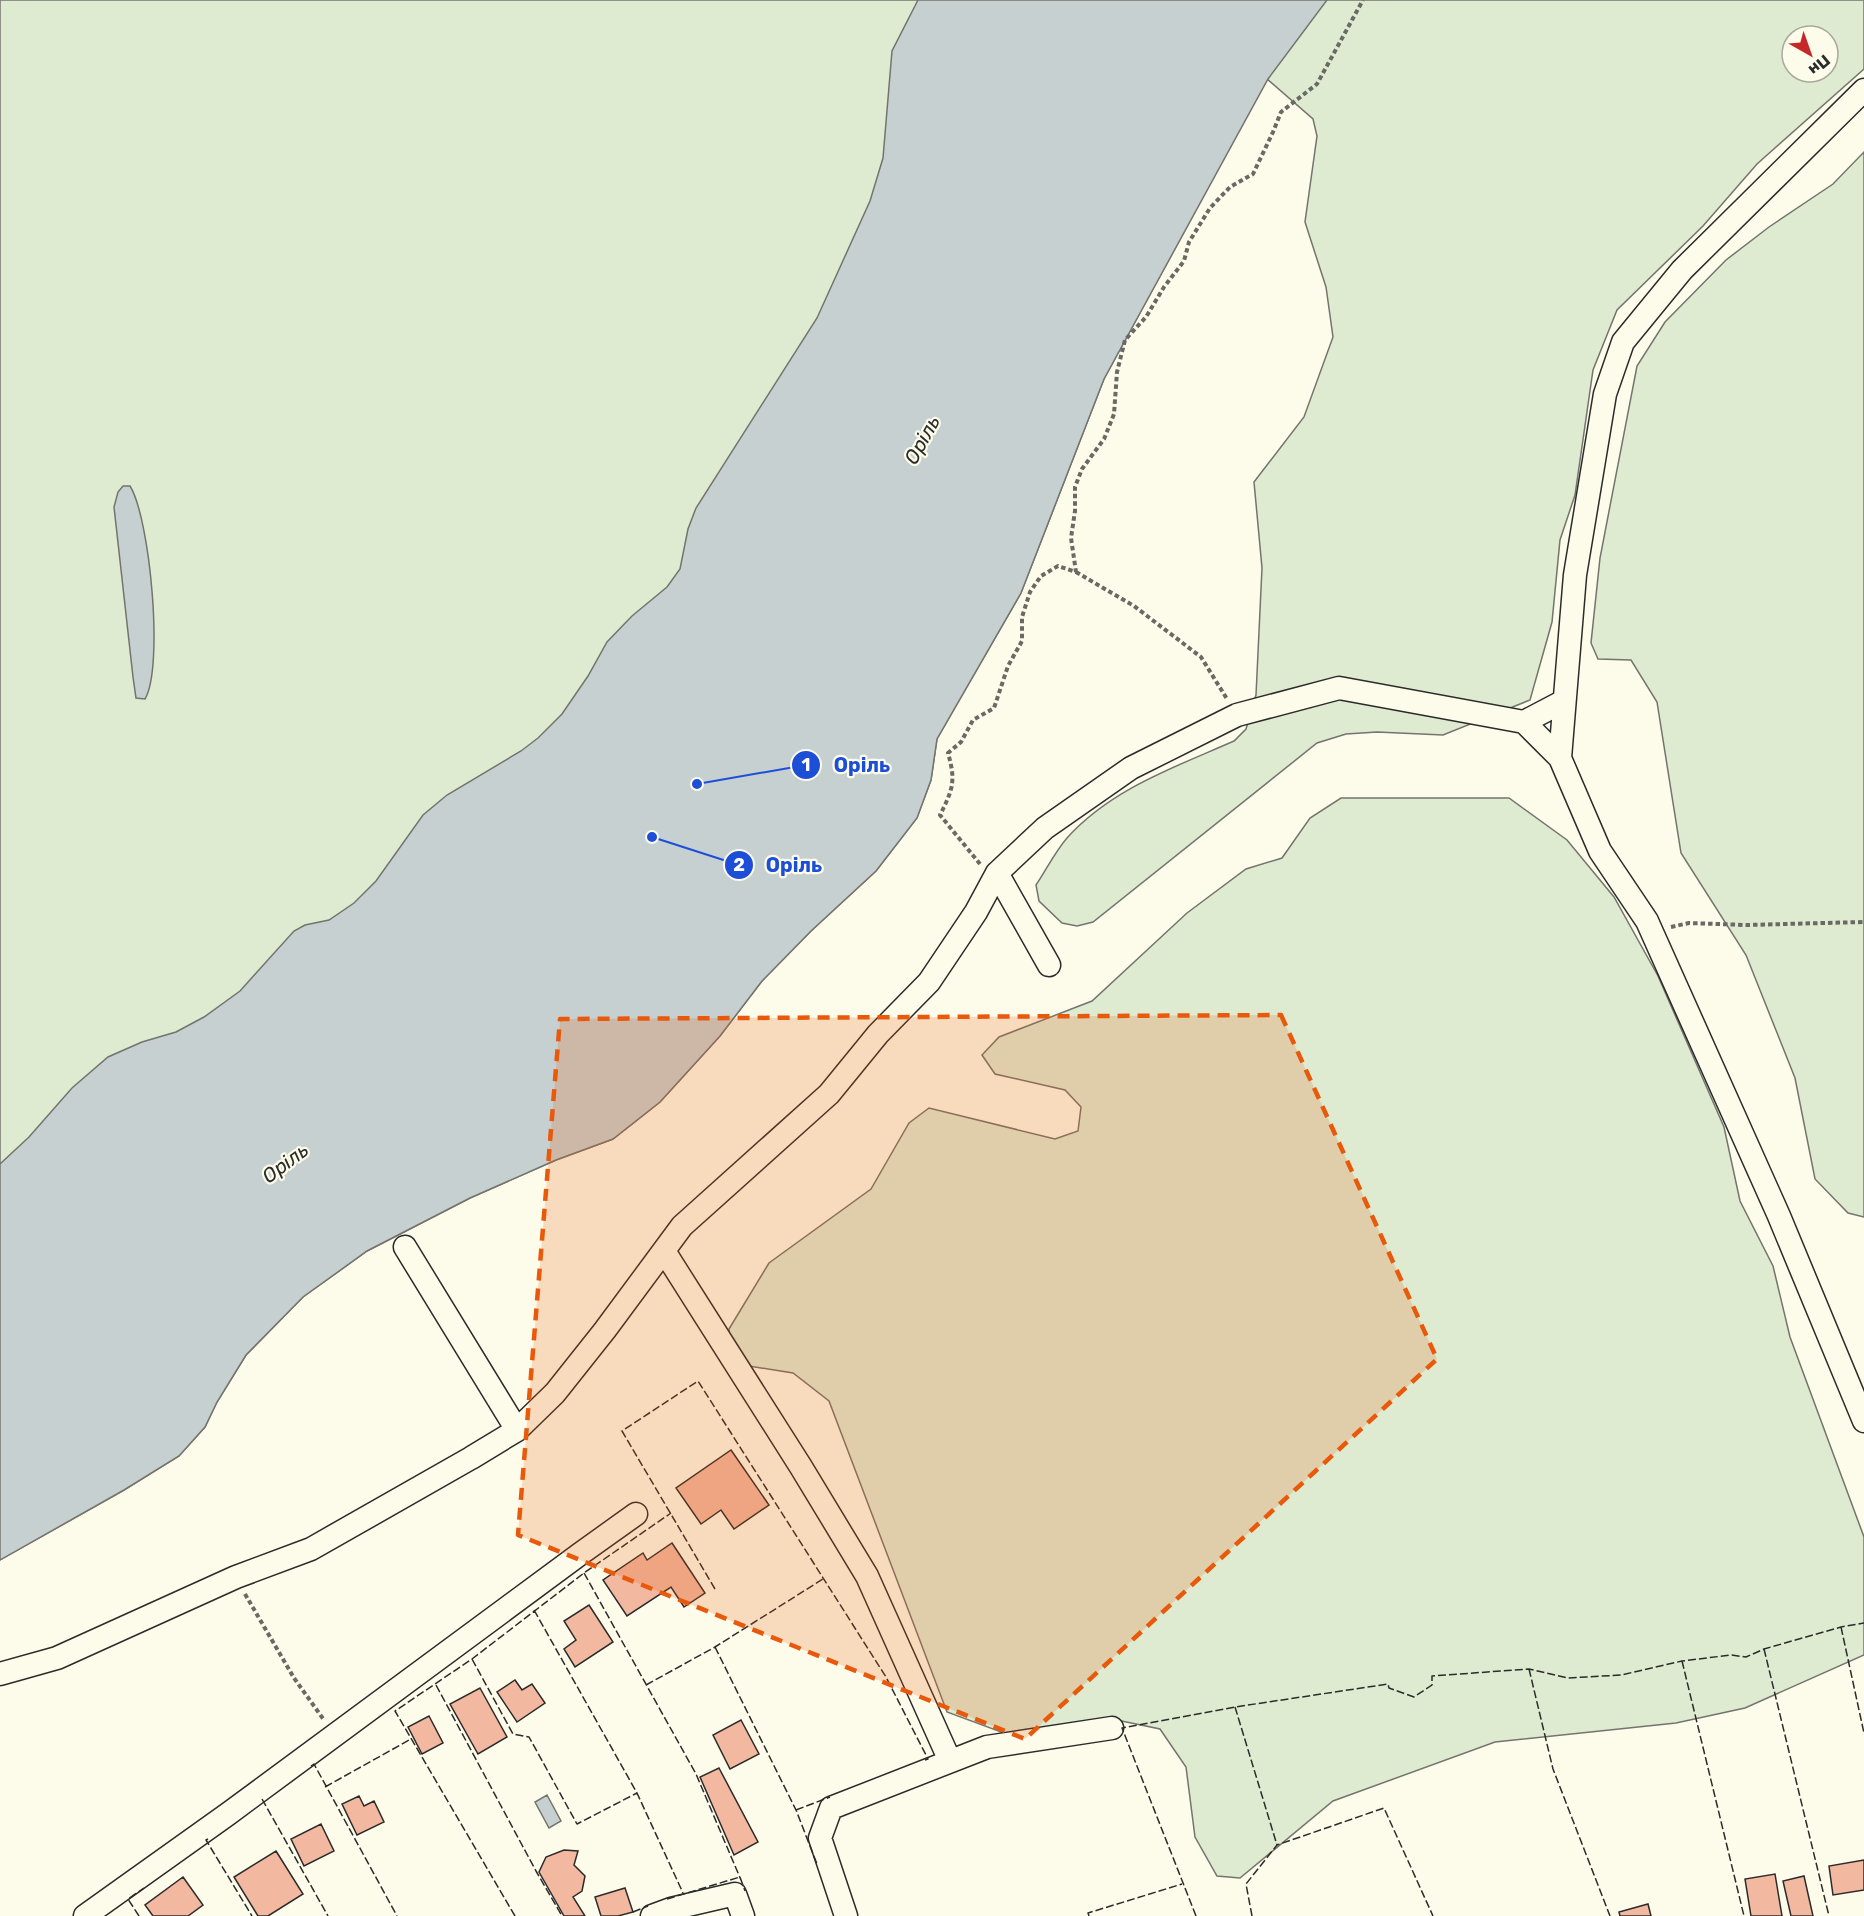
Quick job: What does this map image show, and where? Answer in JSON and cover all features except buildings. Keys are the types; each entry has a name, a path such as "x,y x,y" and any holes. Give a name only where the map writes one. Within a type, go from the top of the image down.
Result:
{"street":[{"path":"1560,758 1576,564 1605,394 1623,342 1682,270 1864,90"},
{"path":"0,1674 57,1658 236,1576 310,1549 517,1430 555,1393 682,1226 829,1094 878,1034 929,982 976,912 995,877 1045,828 1131,768 1237,715 1339,688 1524,722 1560,758 1600,852 1647,921 1779,1216 1864,1421"},
{"path":"1524,722 1564,702"},
{"path":"995,877 1049,965"},
{"path":"405,1247 517,1430"},
{"path":"664,1251 867,1576 950,1761"},
{"path":"85,1916 228,1814 636,1514"},
{"path":"846,1916 820,1838 831,1808 987,1747 1112,1728"},
{"path":"652,1916 671,1909 735,1894 743,1916"}],"path":[{"path":"1076,572 1071,538 1075,511 1075,487 1082,469 1104,439 1114,414 1117,372 1125,340 1146,316 1184,261 1189,242 1210,208 1230,186 1253,174 1281,112 1317,84 1363,0"},
{"path":"995,877 940,815 950,796 953,772 948,753 961,742 973,720 994,708 1008,666 1022,641 1022,617 1030,592 1041,576 1058,566 1076,572 1134,606 1201,657 1237,715"},
{"path":"1647,921 1671,927 1689,923 1746,925 1864,922"},
{"path":"236,1576 294,1678 334,1735"}],"highlighted area":[{"path":"1281,1015 1437,1359 1025,1739 518,1535 560,1019"}],"green space":[{"path":"0,0 1864,0 1864,69 1757,164 1703,226 1617,310 1593,370 1575,495 1560,540 1552,622 1530,700 1443,735 1377,732 1346,734 1317,743 1093,922 1077,926 1062,923 1039,901 1036,885 1067,838 1103,806 1124,793 1167,770 1234,741 1246,729 1256,695 1262,568 1254,482 1304,417 1333,337 1326,287 1305,222 1317,136 1313,119 1267,79 1104,379 1021,593 937,739 931,780 917,818 876,871 811,931 762,981 720,1036 660,1102 613,1139 556,1160 470,1198 367,1251 303,1297 246,1355 217,1402 205,1427 179,1456 0,1560"},
{"path":"1864,152 1864,1217 1848,1213 1815,1179 1795,1078 1746,955 1681,853 1657,702 1631,660 1598,659 1591,643 1600,558 1637,366 1665,322 1726,260 1769,227 1833,184"},
{"path":"1341,798 1509,798 1567,840 1614,897 1658,976 1724,1127 1740,1201 1773,1266 1790,1337 1864,1537 1864,1655 1745,1708 1676,1723 1495,1742 1333,1801 1240,1878 1217,1876 1195,1837 1186,1767 1160,1729 1112,1719 1028,1742 947,1712 829,1401 793,1373 749,1366 731,1352 729,1329 769,1263 871,1189 909,1123 929,1108 1055,1139 1078,1131 1081,1107 1065,1090 995,1074 982,1055 999,1037 1092,1001 1187,913 1246,869 1282,858 1310,818"}],"water":[{"path":"918,0 1327,0 1268,79 1104,379 1021,593 937,739 931,780 917,818 876,871 811,931 762,981 720,1036 660,1102 613,1139 556,1160 470,1198 367,1251 303,1297 246,1355 217,1402 205,1427 179,1456 0,1560 0,1164 29,1137 72,1088 108,1057 142,1042 176,1032 204,1017 240,991 294,931 305,925 329,920 354,903 376,881 423,815 447,795 521,751 562,714 588,676 607,642 632,616 667,587 680,569 688,529 696,508 817,318 870,201 883,158 892,51"},
{"path":"123,486 130,486 137,503 149,559 154,626 151,682 145,699 136,698 114,507 118,492"},
{"path":"547,1795 561,1821 549,1828 535,1802"}],"fence":[{"path":"715,1589 622,1431 698,1381 886,1677 928,1759 925,1760"},
{"path":"515,1916 395,1711 472,1659 584,1573 671,1513"},
{"path":"584,1573 696,1774 741,1880"},
{"path":"646,1685 715,1647 823,1579"},
{"path":"534,1610 637,1793 683,1893"},
{"path":"1196,1916 1122,1728 1235,1707 1388,1684 1389,1688 1414,1697 1432,1685 1432,1676 1529,1669 1568,1678 1621,1675 1682,1661 1731,1655 1746,1657 1764,1649 1841,1627 1864,1623"},
{"path":"1841,1627 1864,1733"},
{"path":"715,1647 796,1810 817,1864"},
{"path":"1764,1649 1829,1916"},
{"path":"472,1659 513,1734 529,1737 577,1824 637,1793"},
{"path":"1682,1661 1744,1916"},
{"path":"1529,1669 1553,1769 1610,1916"},
{"path":"436,1685 562,1916"},
{"path":"1235,1707 1277,1845"},
{"path":"325,1787 411,1739"},
{"path":"311,1766 314,1764 397,1916"},
{"path":"796,1810 830,1797"},
{"path":"262,1799 328,1916"},
{"path":"1252,1916 1246,1884 1277,1845 1384,1808 1433,1916"},
{"path":"208,1839 206,1840 252,1916"},
{"path":"667,1899 740,1877 745,1891"},
{"path":"1089,1916 1088,1913 1182,1884"},
{"path":"139,1916 128,1899 144,1888"},
{"path":"633,1912 648,1906"}],"place":[{"name":"Орiль","path":"697,784"},
{"name":"Оріль","path":"652,837"}]}
